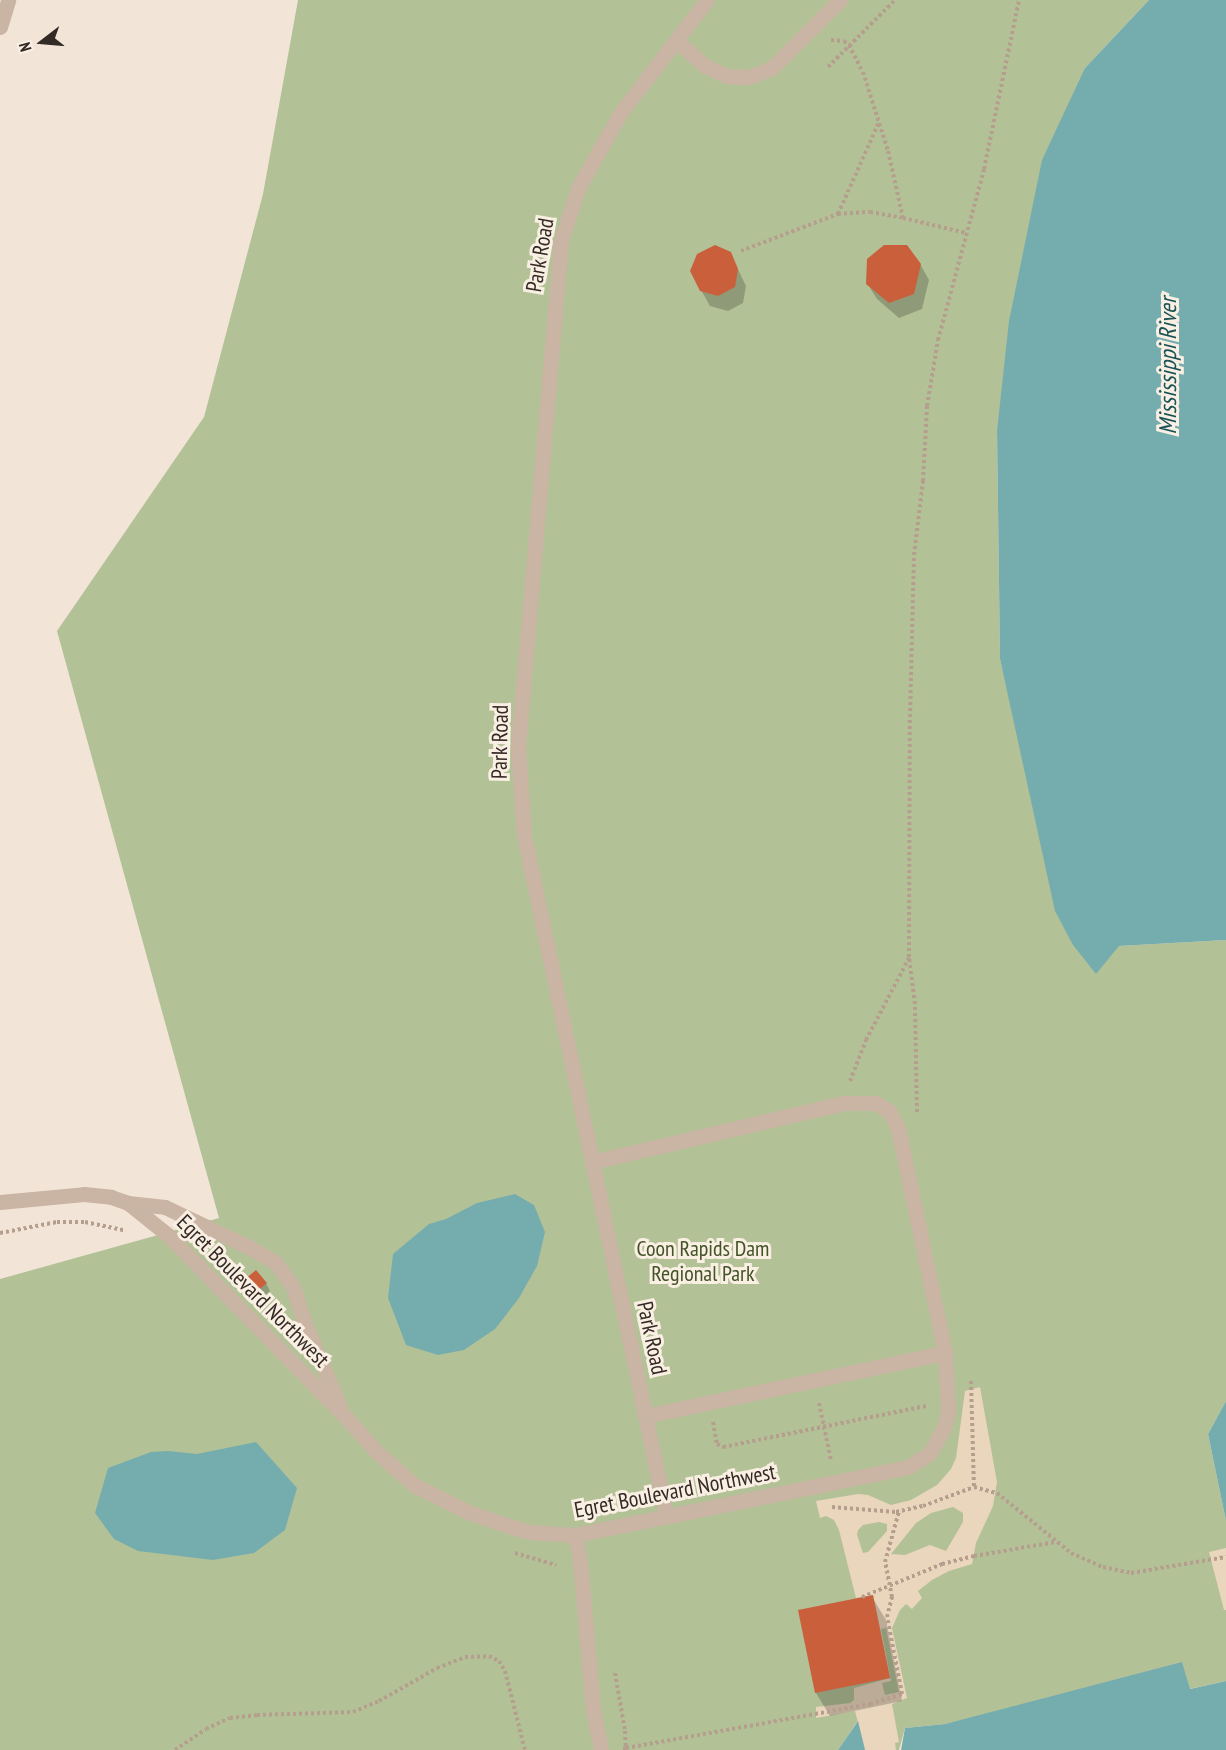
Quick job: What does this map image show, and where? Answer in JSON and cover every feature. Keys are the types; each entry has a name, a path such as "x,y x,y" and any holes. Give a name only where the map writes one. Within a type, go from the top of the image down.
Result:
{"street":[{"path":"0,27 8,0"},
{"name":"Park Road","path":"666,1515 524,835 518,747 554,297 561,241 578,188 621,112 707,0"},
{"path":"676,40 705,66 728,76 749,77 772,68 840,0"},
{"path":"592,1162 843,1103 876,1103 889,1112 898,1128 945,1353 948,1410"},
{"name":"Egret Boulevard Northwest","path":"0,1202 84,1194 128,1203 165,1207 275,1262 293,1287 305,1324 343,1414"},
{"name":"Egret Boulevard Northwest","path":"128,1203 169,1236 343,1414 375,1450 414,1485 444,1502 488,1521 521,1530 575,1535 908,1467 929,1454 944,1428 948,1410"},
{"path":"645,1416 945,1353"},
{"path":"575,1535 580,1562 593,1710 602,1750"}],"path":[{"path":"828,67 895,0"},
{"path":"918,1117 915,1004 909,957 914,555 923,481 927,406 938,340 984,169 1019,0"},
{"path":"849,45 863,72 879,121 903,218"},
{"path":"838,214 879,121"},
{"path":"741,251 838,214 870,212 966,233"},
{"path":"843,1103 866,1040 909,957"},
{"path":"971,1379 974,1487"},
{"path":"815,1380 843,1507"},
{"path":"708,1402 717,1444 723,1447 928,1406 948,1410"},
{"path":"826,1508 899,1511 923,1506 974,1487 997,1493 1005,1498 1057,1542 1089,1563 1131,1573 1226,1557"},
{"path":"618,1750 870,1704 902,1694 887,1617 892,1597 885,1562 899,1511"},
{"path":"862,1597 889,1585 974,1556 1057,1542"},
{"path":"175,1750 230,1718 334,1711 353,1712 379,1701 437,1668 465,1657 489,1656 499,1661 505,1671 525,1750"},
{"path":"614,1665 626,1748"}],"green space":[{"name":"Coon Rapids Dam Regional Park","path":"298,0 1149,0 1085,68 997,431 1000,659 1024,759 1119,946 1226,940 1226,1401 1208,1434 1226,1521 1226,1681 1189,1689 1184,1670 945,1724 905,1728 899,1750 865,1750 857,1722 838,1750 0,1750 0,1279 219,1218 57,631 204,417 263,194"}],"shaded area":[{"path":"980,1387 997,1482 993,1506 976,1543 972,1564 949,1571 932,1580 918,1591 922,1598 912,1609 906,1604 900,1610 892,1628 907,1698 892,1704 899,1742 895,1743 896,1750 865,1750 855,1711 816,1718 816,1707 850,1703 854,1700 854,1688 890,1678 873,1595 856,1598 839,1530 834,1520 826,1516 820,1518 816,1501 858,1494 868,1495 891,1505 911,1500 937,1485 951,1469 956,1458 965,1391","holes":["953,1507 963,1513 963,1522 946,1551 930,1545 905,1555 891,1554 916,1523 931,1513","879,1522 887,1524 887,1531 868,1552 863,1553 857,1535 863,1525","886,1628 899,1692 885,1695 882,1683 891,1681 881,1629"]},
{"path":"1226,1548 1226,1610 1224,1610 1209,1552"}],"water":[{"name":"Mississippi River","path":"1149,0 1226,0 1226,940 1119,946 1096,974 1073,945 1055,911 1000,659 997,431 1009,321 1042,160 1085,68"},
{"path":"515,1194 534,1205 545,1232 537,1266 519,1298 495,1329 464,1350 438,1355 406,1345 388,1298 393,1254 429,1224 446,1219 477,1203"},
{"path":"1226,1401 1226,1521 1208,1434"},
{"path":"256,1442 297,1488 285,1530 254,1553 213,1560 138,1551 114,1539 95,1513 108,1468 151,1452 197,1454"},
{"path":"1182,1662 1190,1689 1226,1681 1226,1750 901,1750 905,1728 945,1724"},
{"path":"858,1721 865,1750 838,1750"}],"building":[{"path":"715,245 731,252 738,269 735,287 718,296 700,291 690,271 697,254"},
{"path":"884,245 907,245 921,264 914,294 889,303 866,284 867,259"},
{"path":"256,1270 267,1283 255,1293 244,1280"},
{"path":"873,1595 890,1678 815,1693 798,1610"}]}
